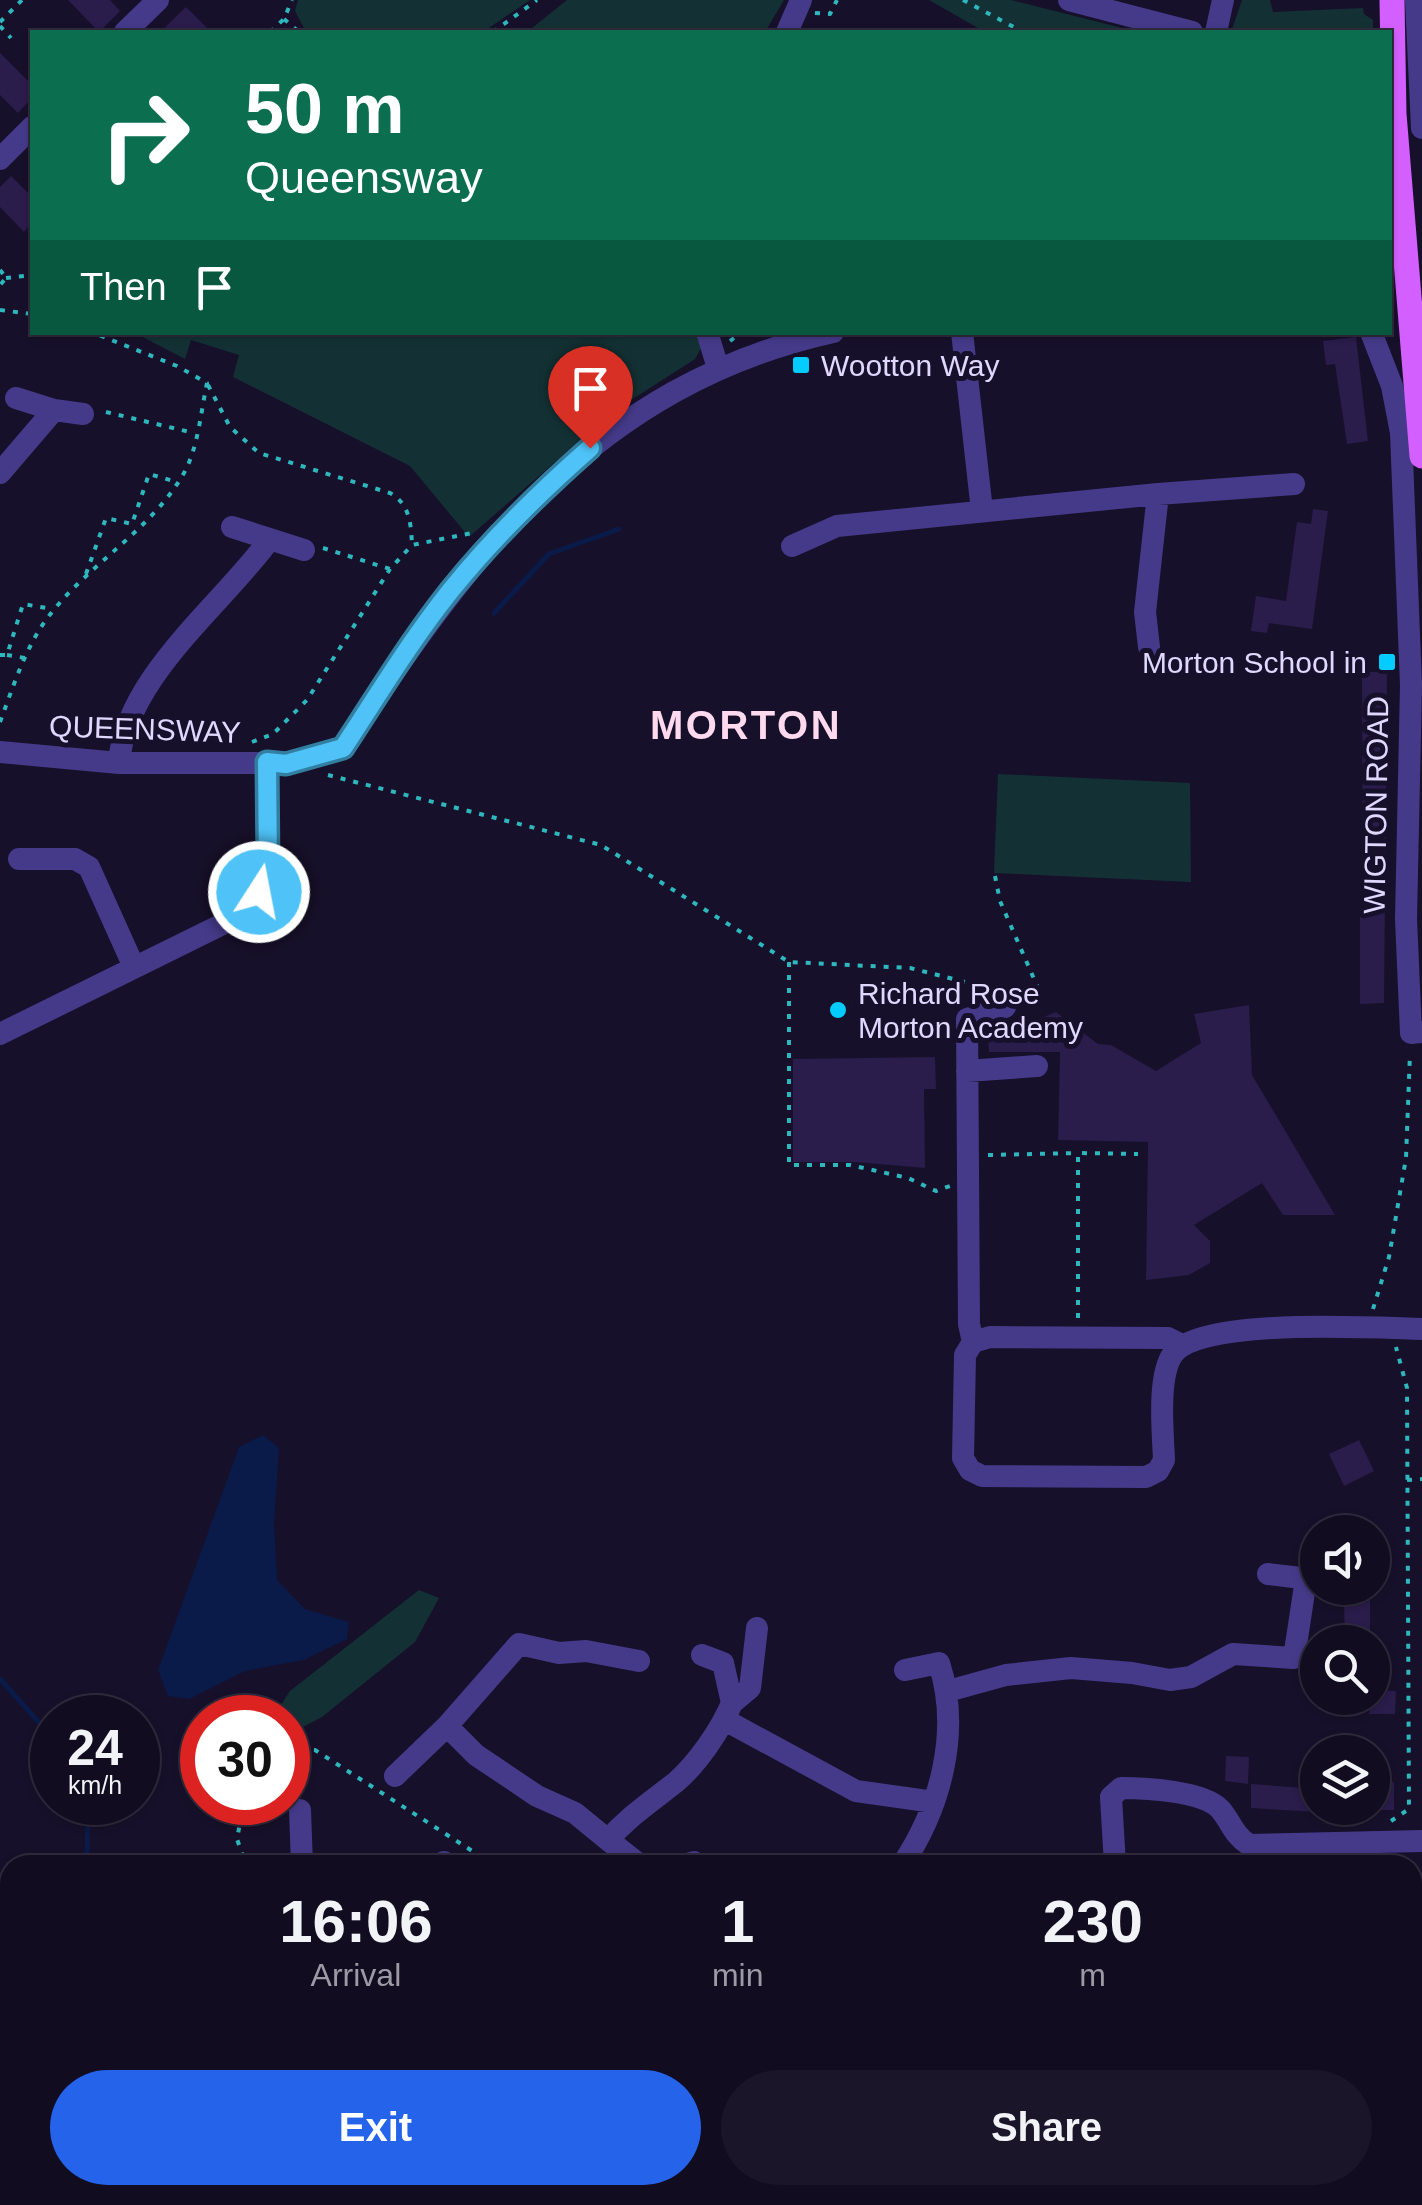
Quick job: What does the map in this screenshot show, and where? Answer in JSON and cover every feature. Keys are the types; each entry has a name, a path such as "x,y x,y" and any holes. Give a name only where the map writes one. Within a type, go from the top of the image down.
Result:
{"main road":[{"path":"1392,0 1399,285 1422,456"}],"street":[{"path":"127,30 158,0"},
{"path":"1069,0 1184,30"},
{"path":"1216,30 1223,0"},
{"path":"1416,0 1422,128"},
{"path":"789,30 805,9"},
{"path":"0,159 30,128"},
{"path":"708,335 718,368"},
{"name":"QUEENSWAY","path":"0,752 119,764 286,764 343,748 428,620 513,519 590,448 655,402 718,368 822,335"},
{"path":"962,335 982,511"},
{"name":"WIGTON ROAD","path":"1372,335 1392,386 1401,433 1411,686 1406,919 1417,1033"},
{"path":"16,398 54,410 95,413"},
{"path":"0,473 54,410"},
{"path":"792,546 837,526 1294,484"},
{"path":"1149,646 1145,612 1158,494"},
{"path":"232,527 311,549"},
{"path":"119,764 120,742 143,696 196,622 236,582 270,539"},
{"path":"0,1034 245,913 268,868 267,762"},
{"path":"19,858 75,859 89,867 134,967"},
{"path":"973,1342 967,1071 956,1038 967,1020 1003,997"},
{"path":"967,1071 1037,1066"},
{"path":"1182,1345 1168,1338 990,1338 973,1342 964,1355 963,1458 970,1470 982,1476 1146,1477 1158,1470 1164,1460 1165,1372 1171,1356 1182,1345 1265,1327 1422,1329"},
{"path":"1268,1574 1300,1578"},
{"path":"1294,1658 1306,1605"},
{"path":"608,1840 627,1818 680,1779 750,1688 757,1628"},
{"path":"395,1776 447,1726 519,1644 559,1653 586,1651 639,1661"},
{"path":"948,1690 1006,1675 1071,1668 1170,1680 1191,1677 1233,1654 1300,1659"},
{"path":"702,1655 723,1663 729,1711"},
{"path":"905,1670 939,1663 948,1690 949,1740 934,1802 922,1836 909,1855"},
{"path":"729,1711 856,1791 934,1802"},
{"path":"447,1726 476,1755 537,1796 574,1814 628,1855"},
{"path":"1114,1855 1111,1797 1121,1788 1204,1798 1219,1808 1236,1836 1249,1845 1422,1841"},
{"path":"301,1825 302,1855"}],"path":[{"path":"11,38 0,24 22,0"},
{"path":"272,30 284,19 292,0"},
{"path":"495,30 538,0"},
{"path":"805,9 830,14 837,0"},
{"path":"963,0 1020,30"},
{"path":"284,19 297,30"},
{"path":"0,270 6,278"},
{"path":"0,284 6,278 30,275"},
{"path":"0,310 30,314"},
{"path":"99,335 177,366 207,384 230,427 259,453 400,498 411,522 412,545"},
{"path":"0,722 25,658 54,609 142,526 186,470 207,384"},
{"path":"95,413 196,434"},
{"path":"132,524 149,474 178,482"},
{"path":"84,578 106,518 142,526"},
{"path":"250,743 273,734 307,700 390,569 412,545 482,531"},
{"path":"311,549 390,569"},
{"path":"7,656 23,604 54,609"},
{"path":"0,655 25,658"},
{"path":"324,774 602,846 789,962 910,968 1003,997 1036,998 1038,988 1000,901 996,876"},
{"path":"789,962 789,1165 850,1165 908,1178 936,1191 952,1184 968,1159 1138,1154"},
{"path":"1387,1842 1389,1824 1409,1808 1406,1374 1398,1350 1387,1339 1369,1338 1369,1327 1389,1257 1406,1158 1417,1033"},
{"path":"1078,1154 1078,1338"},
{"path":"1407,1480 1422,1479"},
{"path":"310,1750 478,1855"},
{"path":"240,1825 237,1839 243,1855"}],"green space":[{"path":"298,0 530,0 486,30 305,30 295,11"},
{"path":"567,0 784,0 766,30 530,30"},
{"path":"929,0 1011,0 1130,30 982,30"},
{"path":"1242,0 1270,0 1273,12 1363,8 1364,14 1373,20 1373,30 1232,30"},
{"path":"139,335 699,335 701,348 695,359 611,413 469,537 410,466 233,377 239,355 191,340 185,359"},
{"path":"998,774 1190,783 1191,882 994,873"},
{"path":"419,1590 439,1598 415,1642 322,1717 310,1723 310,1695 287,1695"}],"water":[{"path":"263,1435 279,1448 274,1524 277,1580 305,1609 349,1622 347,1639 304,1660 245,1671 197,1695 168,1696 158,1670 239,1447"}],"building":[{"path":"68,0 110,0 120,11 97,30"},
{"path":"186,7 209,30 162,30"},
{"path":"0,53 30,83 30,100 18,113 0,95"},
{"path":"11,176 30,195 30,225 24,232 0,207 0,187"},
{"path":"1356,337 1368,441 1347,444 1335,364 1326,365 1323,341"},
{"path":"1313,509 1328,511 1312,629 1269,623 1267,633 1251,631 1256,596 1286,601 1297,522 1311,524"},
{"path":"1362,672 1387,672 1384,1003 1360,1004 1363,907"},
{"path":"1249,1005 1252,1075 1335,1215 1283,1215 1262,1183 1194,1225 1210,1241 1210,1263 1189,1275 1146,1280 1148,1142 1058,1140 1060,1052 989,1052 987,1028 1014,1018 1019,1027 1056,1012 1098,1044 1111,1045 1156,1071 1201,1043 1194,1014"},
{"path":"935,1057 936,1089 924,1089 925,1168 793,1162 793,1059"},
{"path":"1359,1440 1374,1471 1344,1486 1329,1454"},
{"path":"1344,1605 1370,1605 1370,1625 1345,1625"},
{"path":"1390,1691 1396,1691 1395,1714 1390,1714"},
{"path":"1226,1756 1249,1757 1248,1784 1225,1781"},
{"path":"1390,1782 1394,1782 1394,1810 1390,1810"},
{"path":"1251,1784 1300,1788 1300,1811 1251,1808"}],"waterway":[{"path":"494,613 549,554 619,529"},
{"path":"0,1679 30,1712"},
{"path":"87,1855 88,1825"}],"place":[{"name":"Wootton Way","path":"801,365"},
{"name":"Morton School in","path":"1387,662"},
{"name":"Richard Rose Morton Academy","path":"838,1010"}],"district":[{"name":"MORTON","path":"746,725"}],"route":[{"path":"259,892 268,868 267,762 286,764 343,748 453,588 513,519 590,448"}]}
